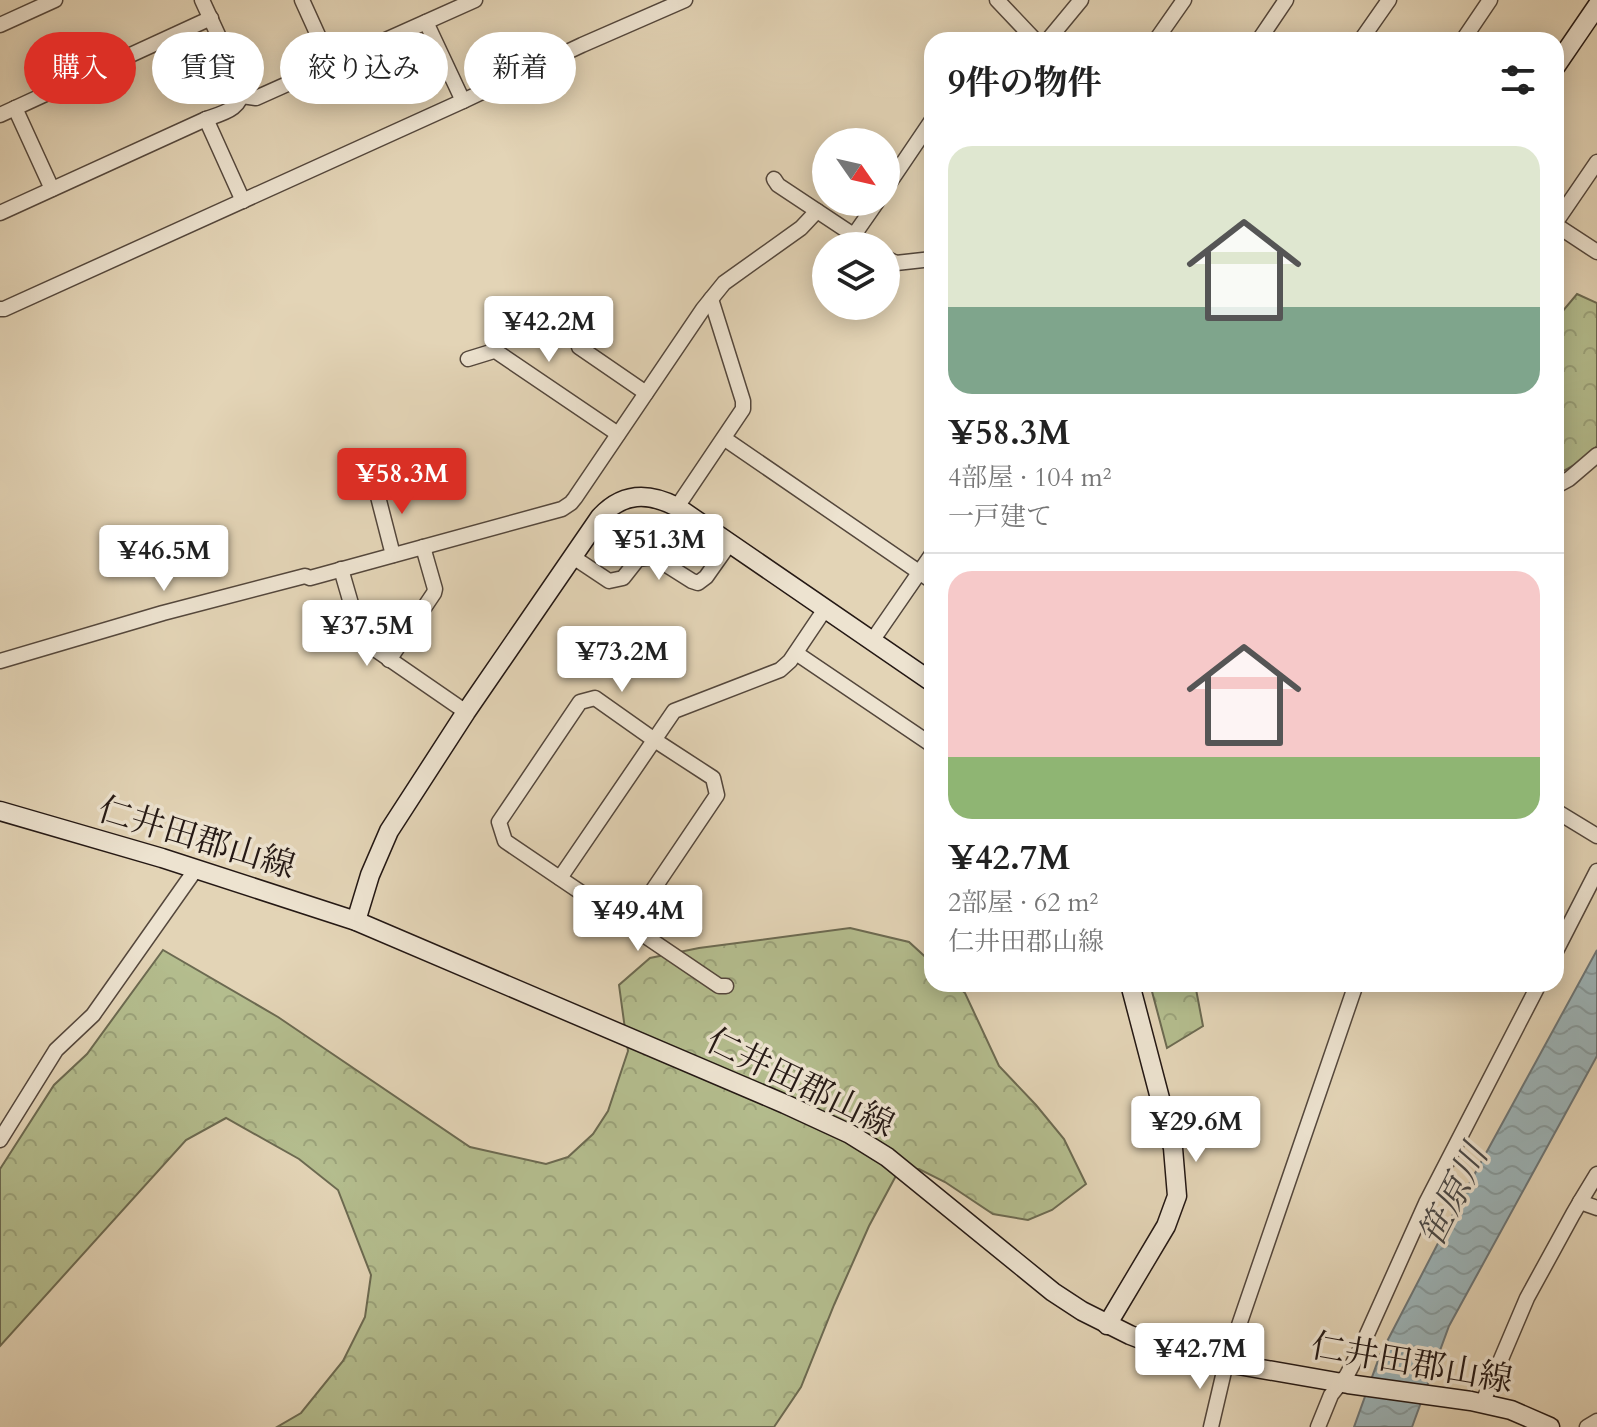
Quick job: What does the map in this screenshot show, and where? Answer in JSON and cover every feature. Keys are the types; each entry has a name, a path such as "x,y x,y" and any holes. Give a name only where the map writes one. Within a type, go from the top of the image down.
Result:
{"main road":[{"path":"1564,54 1597,5"},
{"path":"356,921 370,875 389,831 466,712 600,517 616,503 652,497 677,507 924,677"},
{"name":"仁井田郡山線","path":"0,811 196,869 356,921 850,1134 887,1157 1053,1292 1107,1325 1151,1343 1182,1354 1226,1363 1476,1402 1524,1414 1550,1427"},
{"path":"1107,1325 1166,1226 1177,1196 1173,1148 1132,992"}],"street":[{"path":"0,25 55,0"},
{"path":"202,0 217,32"},
{"path":"302,0 316,32"},
{"path":"403,32 475,0"},
{"path":"0,309 685,0"},
{"path":"1055,32 1081,0"},
{"path":"1162,32 1184,0"},
{"path":"1264,32 1286,0"},
{"path":"1367,32 1389,0"},
{"path":"1468,32 1490,0"},
{"path":"1591,0 1597,5"},
{"path":"1008,3 1029,32"},
{"path":"0,115 211,18"},
{"path":"426,22 463,101"},
{"path":"0,213 231,110 237,104"},
{"path":"15,108 52,189"},
{"path":"206,119 243,201"},
{"path":"900,167 924,132"},
{"path":"1564,212 1597,162"},
{"path":"774,179 812,208"},
{"path":"0,661 163,613 305,576 310,578 568,506 724,283 801,228 812,216"},
{"path":"825,216 849,232"},
{"path":"1564,229 1597,252"},
{"path":"900,263 924,260"},
{"path":"677,507 740,417 744,405 711,299"},
{"path":"579,347 646,393"},
{"path":"468,359 497,352 618,434"},
{"path":"725,439 924,575"},
{"path":"1564,482 1597,455"},
{"path":"375,485 393,555"},
{"path":"573,557 609,581 623,578 638,559 654,557 698,583 702,582 730,543"},
{"path":"389,660 434,593 423,547"},
{"path":"341,569 361,638 466,712"},
{"path":"872,641 924,578"},
{"path":"560,878 653,739 677,709 780,670 796,653 825,609"},
{"path":"796,653 924,740"},
{"path":"630,924 717,795 713,778 595,698 580,702 499,822 505,841 719,986 726,986"},
{"path":"1564,816 1597,836"},
{"path":"0,1140 56,1050 93,1015 196,869"},
{"path":"1564,935 1597,871"},
{"path":"1211,1427 1226,1363 1353,992"},
{"path":"1318,1427 1331,1395 1344,1383 1420,1216 1535,992"},
{"path":"1476,1402 1527,1298 1597,1174"},
{"path":"1580,1202 1597,1208"},
{"path":"1587,1427 1597,1421"}],"green space":[{"path":"1577,294 1597,303 1597,446 1583,460 1564,471 1564,309"},
{"path":"850,928 909,942 924,956 924,992 965,993 999,1066 1064,1139 1086,1184 1052,1210 1028,1220 993,1214 945,1182 919,1169 898,1172 869,1226 801,1387 774,1427 277,1427 301,1413 343,1361 365,1317 371,1275 338,1190 299,1159 226,1118 186,1140 0,1346 0,1169 54,1085 87,1054 163,950 278,1017 470,1147 546,1164 568,1157 593,1134 608,1111 628,1051 619,985 650,958 699,948"},
{"path":"1152,992 1197,992 1203,1026 1167,1048"}],"water":[{"path":"1597,950 1597,1056 1449,1326 1412,1427 1354,1427 1380,1355"}],"water label":[{"name":"笹原川","path":"1452,1195"}]}
